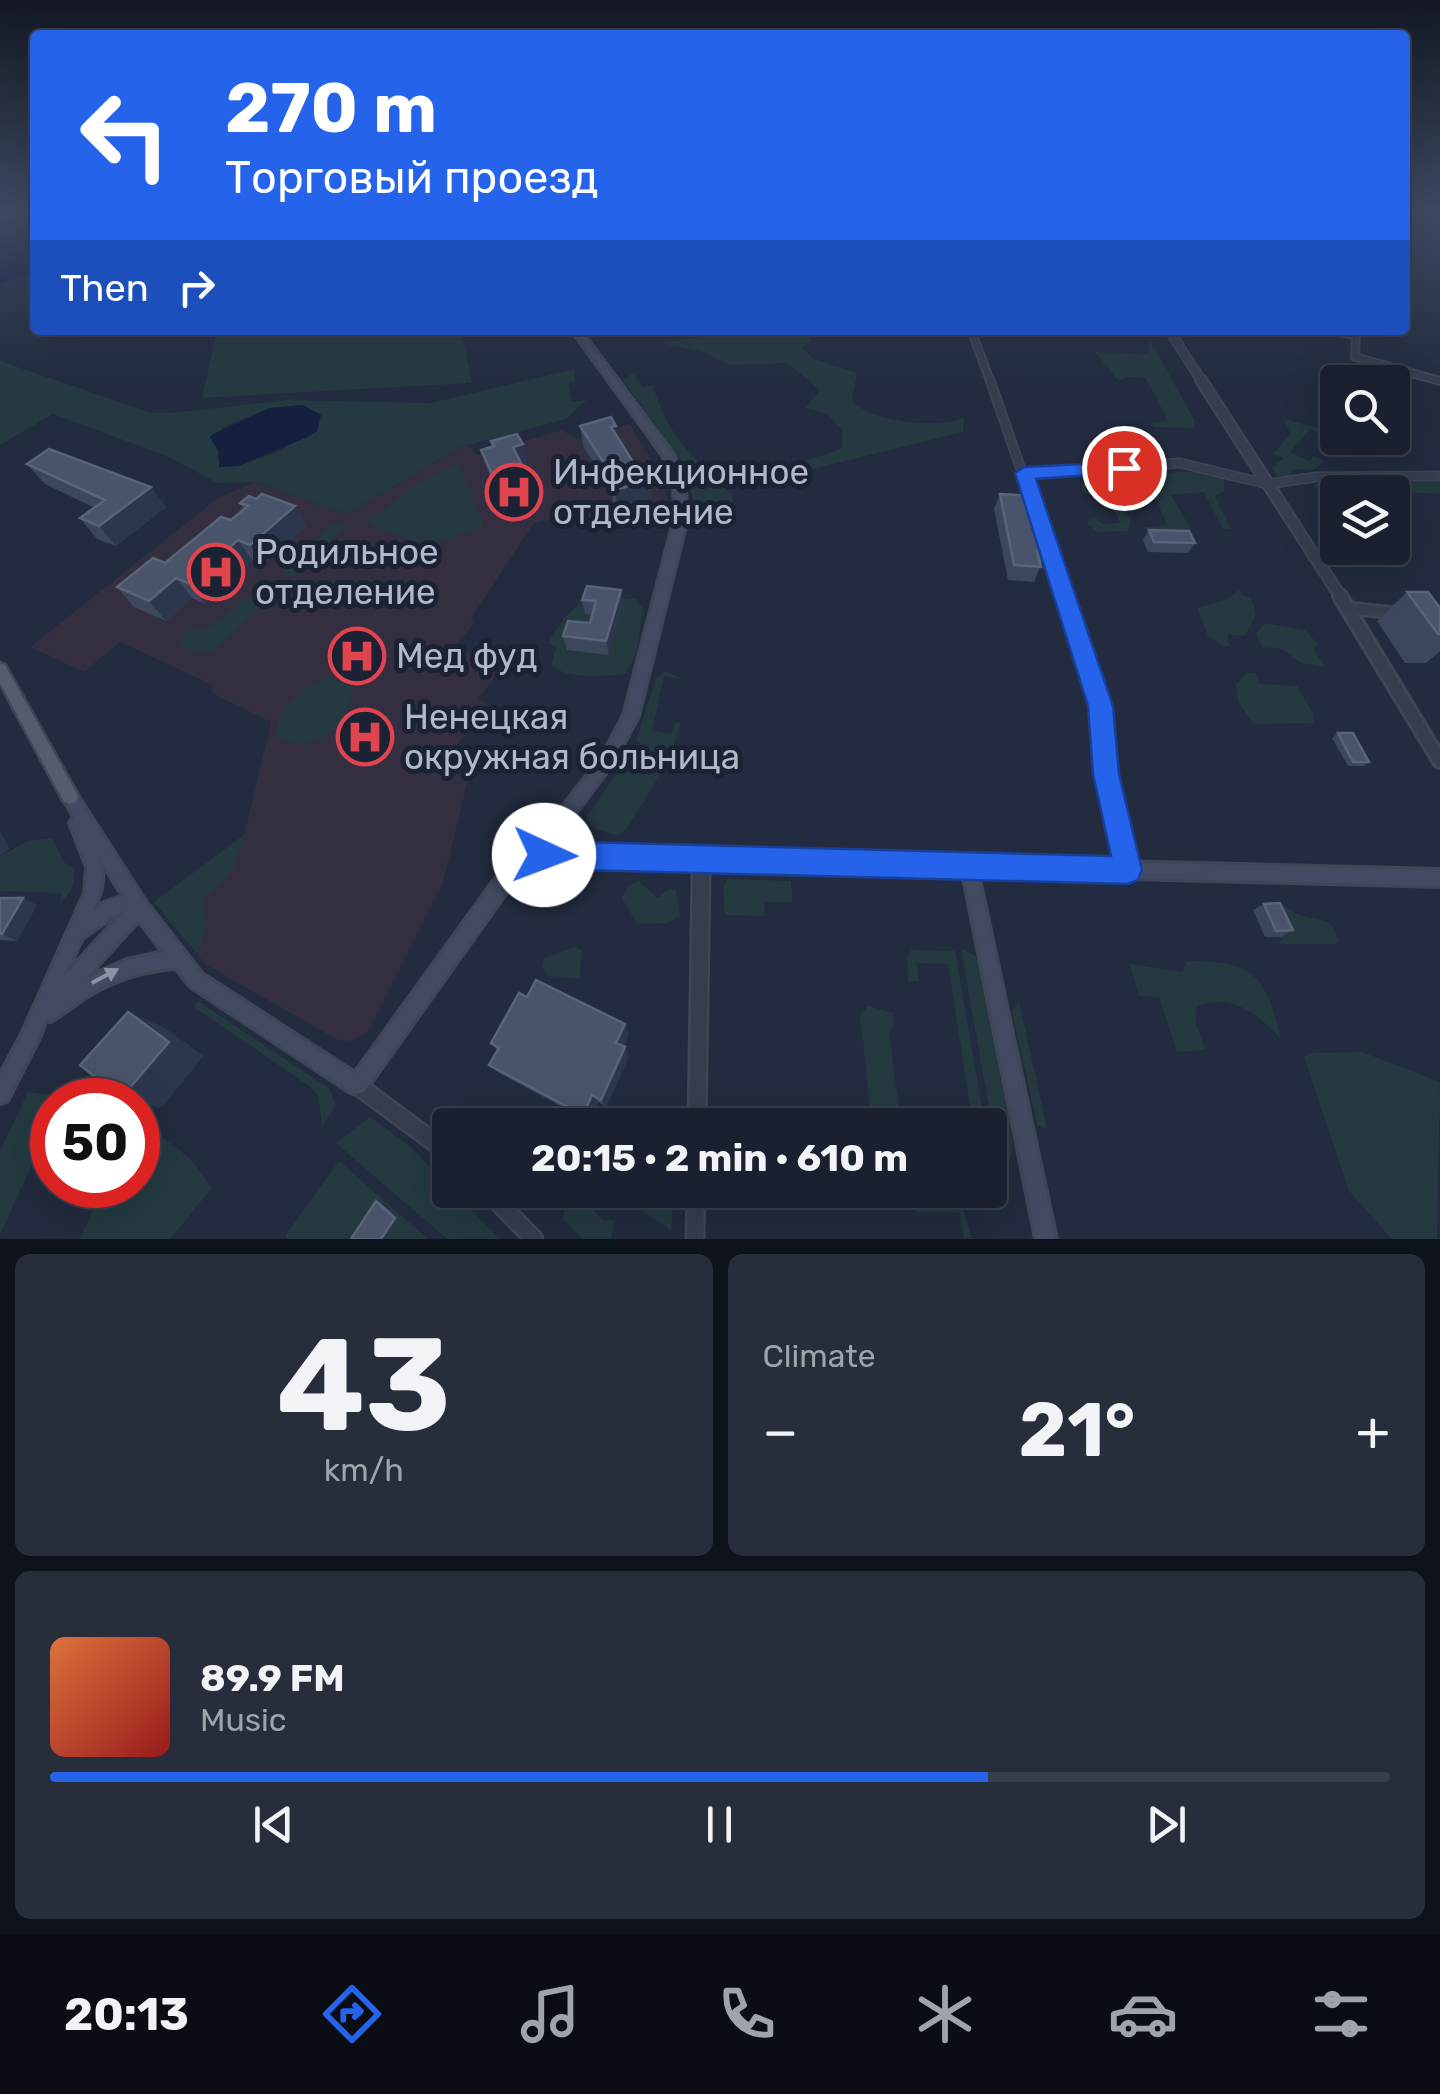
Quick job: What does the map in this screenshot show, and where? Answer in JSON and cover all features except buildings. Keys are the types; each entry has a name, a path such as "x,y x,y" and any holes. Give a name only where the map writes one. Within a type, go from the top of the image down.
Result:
{"main road":[{"path":"544,855 552,832 608,759 630,716 681,518 679,478 666,453 580,335"},
{"path":"0,668 102,850 180,959 208,991 357,1085 499,888 520,865 544,855 1440,878"},
{"path":"0,1094 36,1027 78,933 96,876 70,797"},
{"path":"969,866 1046,1239"},
{"path":"78,933 108,910 137,903"},
{"path":"36,1027 60,992 137,903"},
{"path":"36,1027 118,969 154,959 180,959"}],"street":[{"path":"1172,335 1439,757"},
{"path":"1352,335 1356,336 1355,357 1440,381"},
{"path":"974,338 1024,473 1100,706 1106,774 1128,870"},
{"path":"1024,473 1180,462 1268,484 1316,476 1440,476"},
{"path":"1348,608 1413,614"},
{"path":"697,1108 701,859"},
{"path":"357,1085 432,1141"},
{"path":"504,1208 534,1239"},
{"path":"695,1239 696,1208"}],"shaded area":[{"path":"216,335 462,335 472,383 202,398"},
{"path":"712,335 814,335 803,349 814,359 857,373 852,400 860,408 888,418 922,423 964,418 963,432 776,478 773,475 788,466 842,448 842,430 827,414 805,408 820,390 787,363 730,365 703,352 661,343"},
{"path":"1149,338 1195,421 1193,428 1154,427 1150,423 1168,421 1146,378 1126,377 1119,381 1095,352 1149,355"},
{"path":"0,361 152,413 286,400 431,403 575,369 575,381 568,383 572,402 587,400 566,419 458,448 347,514 256,482 217,483 169,457 53,414 0,445","holes":["303,405 311,411 283,450 238,466 217,459 221,428 270,408"]},
{"path":"634,372 642,387 653,385 666,418 684,446 732,494 734,511 723,505 694,501 682,463 623,380"},
{"path":"1284,419 1320,429 1320,434 1310,429 1290,452 1309,461 1314,456 1324,461 1314,470 1295,469 1286,477 1276,476 1273,468 1283,458 1273,454 1290,434"},
{"name":"Ненецкая окружная больница","path":"630,424 661,477 668,501 665,516 624,521 562,517 534,523 471,618 474,624 455,646 503,666 478,699 488,704 452,752 472,763 443,883 368,1032 351,1041 338,1040 206,965 154,902 244,835 271,722 213,694 212,685 120,642 84,672 30,647 219,497 256,482 347,514 458,448 470,445 476,455 562,430 577,439"},
{"path":"459,463 484,527 425,546 367,523 419,483"},
{"path":"1201,471 1220,474 1224,479 1225,490 1215,496 1231,529 1223,529 1204,492 1171,495 1194,534 1160,535 1141,528 1167,525 1152,490 1117,491 1131,522 1128,531 1096,532 1086,522 1095,517 1102,524 1120,523 1103,487 1087,487 1089,495 1082,491 1081,483 1090,477"},
{"path":"1410,482 1440,482 1440,494 1410,493"},
{"path":"340,523 345,528 294,577 281,572 331,524"},
{"path":"275,577 287,582 214,651 196,653 179,645 184,631 209,627"},
{"path":"1239,590 1243,596 1251,597 1256,614 1245,636 1227,634 1230,646 1223,647 1208,636 1197,608 1228,599"},
{"path":"588,596 598,597 597,602 590,601 586,614 599,616 592,638 572,635 568,650 609,654 623,605 601,602 602,597 635,599 643,608 637,651 626,674 576,675 551,665 556,648 548,643 564,618"},
{"path":"1265,623 1305,630 1318,644 1314,650 1325,667 1301,663 1282,649 1262,647 1256,634"},
{"path":"666,671 683,679 664,677 652,731 672,734 675,722 681,724 667,764 636,741 656,678"},
{"path":"1246,673 1255,673 1260,684 1297,686 1314,715 1313,723 1253,724 1238,701 1236,684"},
{"path":"326,677 353,687 345,715 337,726 316,741 290,742 276,737 279,718 285,710 300,694"},
{"path":"632,750 663,770 618,836 591,827 587,817"},
{"path":"244,835 234,869 204,899 206,930 197,954 154,902"},
{"path":"52,838 65,863 74,869 72,887 65,899 61,902 61,893 0,891 0,856 28,841"},
{"path":"728,879 791,881 792,902 764,902 765,916 725,915 723,886"},
{"path":"638,881 658,898 668,889 676,890 680,916 668,923 637,924 622,898 628,886"},
{"path":"1277,906 1329,923 1338,941 1279,944 1281,937 1269,910"},
{"path":"575,947 582,950 579,979 548,976 542,967 544,958"},
{"path":"961,948 979,958 1006,1108 989,1108"},
{"path":"911,950 955,951 982,1108 970,1108 948,964 917,963 919,981 908,981 907,958"},
{"path":"1187,961 1228,964 1254,976 1269,999 1281,1039 1244,1008 1210,1003 1197,1006 1195,1022 1206,1050 1177,1052 1159,997 1139,996 1130,964 1182,972"},
{"path":"198,1001 330,1089 336,1106 322,1127 318,1096 312,1088 194,1007"},
{"path":"1019,1001 1047,1129 1037,1125 1012,1012"},
{"path":"868,1006 893,1013 894,1025 889,1033 899,1108 870,1108 860,1015"},
{"path":"1362,1052 1440,1082 1437,1239 1392,1239 1349,1191 1304,1057 1310,1053"},
{"path":"30,1092 30,1169 0,1235 0,1151"},
{"path":"1007,1111 1013,1144 1007,1162"},
{"path":"370,1117 411,1147 432,1169 432,1208 469,1208 499,1239 447,1239 336,1143"},
{"path":"160,1136 190,1158 212,1188 170,1239 80,1239 94,1208 160,1208"},
{"path":"339,1161 428,1239 385,1239 399,1218 358,1239 288,1239 285,1236"},
{"path":"565,1208 594,1208 603,1220 615,1220 611,1239 583,1239 563,1220"},
{"path":"638,1208 672,1208 671,1230"},
{"path":"917,1208 963,1208 972,1239 964,1239 960,1213 915,1212"}],"water":[{"path":"0,272 30,272 30,273 0,284"},
{"path":"303,405 321,415 317,431 238,466 219,467 219,453 210,437 213,434 270,408"}],"place":[{"name":"Инфекционное отделение","path":"514,492"},
{"name":"Родильное отделение","path":"216,572"},
{"name":"Мед фуд","path":"357,656"},
{"name":"Ненецкая окружная больница","path":"365,737"}],"route":[{"path":"544,855 1128,870 1106,774 1100,706 1024,473 1124,468"}]}
